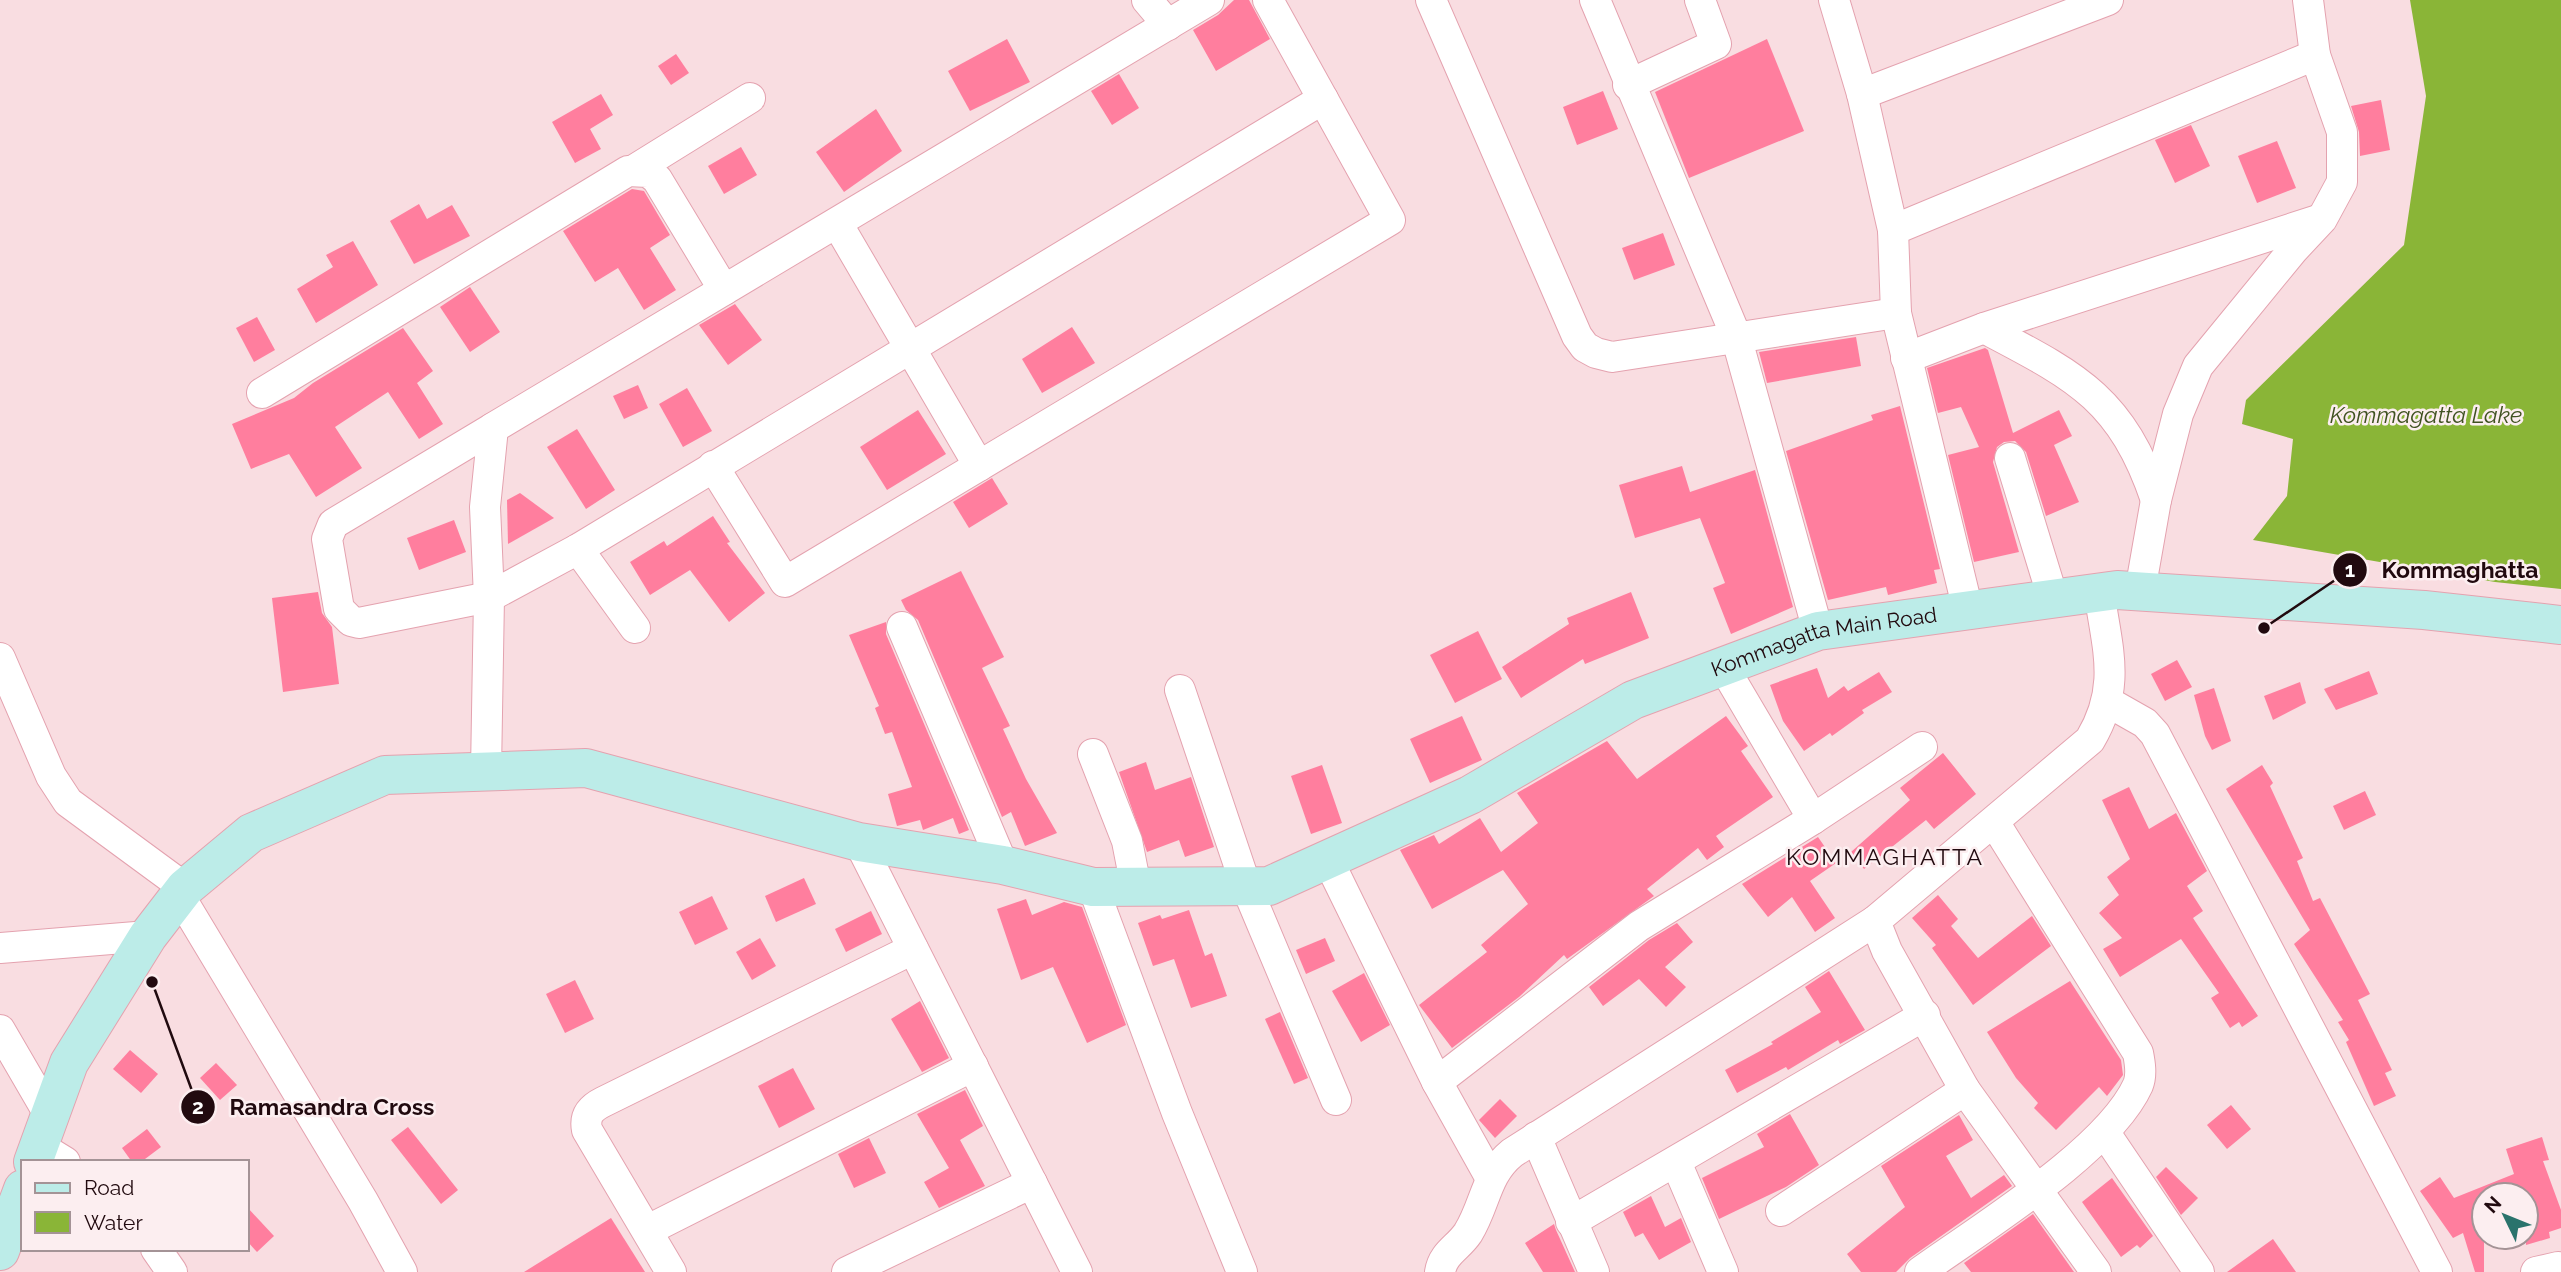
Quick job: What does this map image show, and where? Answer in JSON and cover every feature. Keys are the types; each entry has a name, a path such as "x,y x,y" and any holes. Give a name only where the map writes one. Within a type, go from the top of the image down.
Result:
{"main road":[{"name":"Kommagatta Main Road","path":"47,1146 69,1063 148,936 182,891 251,833 385,775 586,768 859,842 1003,864 1093,887 1269,886 1469,794 1633,700 1818,631 2099,591 2140,591 2424,610 2561,625"},
{"path":"0,1251 21,1194"}],"street":[{"path":"1147,0 1168,25"},
{"path":"1209,0 346,514 333,524 327,539 339,609 351,621 359,623 489,597 578,549 1323,99"},
{"path":"713,466 785,582 1390,219 1268,0"},
{"path":"1431,0 1577,336 1584,346 1612,357 1896,313"},
{"path":"1595,0 1628,85 1736,336 1818,631"},
{"path":"1628,85 1716,44 1700,0"},
{"path":"1834,0 1862,94 1893,230 1896,313 1968,610"},
{"path":"1862,94 2108,0"},
{"path":"2140,591 2156,500 2178,414 2198,366 2292,250 2322,219 2342,182 2342,132 2315,55 2308,0"},
{"path":"1893,230 2315,55"},
{"path":"634,170 750,98"},
{"path":"262,393 628,171 648,172 657,179 724,290"},
{"path":"1906,358 1984,328 2322,219"},
{"path":"837,223 979,466"},
{"path":"1984,328 2070,376 2112,410 2142,458 2156,500"},
{"path":"486,771 489,597 485,507 493,428"},
{"path":"2010,458 2053,598"},
{"path":"578,549 635,628"},
{"path":"1440,1272 1443,1259 1467,1234 1487,1194 1490,1177 1501,1161 1536,1136 1875,921 2090,740 2105,716 2111,686 2099,591"},
{"path":"902,627 1003,864"},
{"path":"0,658 51,776 68,802 182,891 363,1200 402,1272"},
{"path":"1723,666 1813,819"},
{"path":"1180,690 1246,886 1336,1100"},
{"path":"2108,702 2145,723 2155,734 2437,1272"},
{"path":"1437,1082 1639,926 1813,819 1923,747"},
{"path":"1093,754 1127,841 1136,887"},
{"path":"1920,1272 2035,1189 2105,1133 2139,1082 2138,1053 1994,822"},
{"path":"859,842 1077,1272"},
{"path":"1328,860 1437,1082 1490,1177"},
{"path":"1093,887 1177,1113 1241,1272"},
{"path":"1875,921 1887,951 1965,1090 2096,1272"},
{"path":"0,948 148,936"},
{"path":"671,1272 587,1130 587,1116 594,1107 913,948"},
{"path":"1571,1222 1925,1015"},
{"path":"0,1030 47,1146"},
{"path":"648,1230 972,1066"},
{"path":"1781,1211 1965,1090"},
{"path":"2105,1133 2199,1272"},
{"path":"1536,1136 1594,1272"},
{"path":"1676,1162 1723,1272"},
{"path":"847,1272 1032,1183"},
{"path":"157,1251 172,1272"}],"water":[{"name":"Kommagatta Lake","path":"2410,0 2561,0 2561,589 2495,582 2253,540 2287,496 2293,439 2242,424 2246,400 2404,245 2426,96"}],"building":[{"path":"1234,0 1249,0 1270,39 1216,71 1193,30 1218,15"},
{"path":"1007,39 1030,82 970,111 948,71"},
{"path":"1767,39 1804,131 1689,178 1655,92"},
{"path":"676,54 689,73 671,85 658,66"},
{"path":"1119,74 1139,108 1112,125 1091,91"},
{"path":"1603,91 1618,129 1577,145 1563,107"},
{"path":"601,94 613,115 590,129 601,149 575,163 552,122"},
{"path":"2381,100 2390,150 2360,156 2359,132 2351,106"},
{"path":"876,109 902,151 844,192 816,152"},
{"path":"2191,125 2210,166 2175,183 2155,140"},
{"path":"2277,141 2296,188 2257,203 2238,156"},
{"path":"741,147 757,175 724,194 708,166"},
{"path":"632,189 644,191 670,235 650,248 676,290 644,310 618,268 595,282 563,231"},
{"path":"419,204 427,219 452,205 470,236 414,264 390,221"},
{"path":"1663,233 1675,265 1634,280 1622,248"},
{"path":"353,241 378,285 316,323 297,289 333,267 326,255"},
{"path":"470,287 500,332 470,352 440,307"},
{"path":"735,304 762,340 728,365 699,325"},
{"path":"257,317 275,350 254,362 236,328"},
{"path":"1072,327 1095,363 1042,393 1022,359"},
{"path":"403,328 433,371 417,383 443,424 419,439 388,392 335,427 362,468 316,497 289,454 251,469 232,424 294,398 313,383"},
{"path":"1856,337 1861,366 1767,383 1759,352"},
{"path":"1985,348 1988,350 2013,433 2059,410 2072,436 2054,445 2079,502 2046,516 2026,452 2015,441 2004,442 1997,447 1993,462 2019,552 1974,562 1948,455 1979,447 1961,407 1938,413 1927,368"},
{"path":"638,385 648,408 624,419 613,396"},
{"path":"687,388 712,431 683,447 659,404"},
{"path":"1900,406 1940,569 1934,570 1937,583 1888,595 1886,587 1828,600 1786,451 1873,420 1871,415"},
{"path":"918,410 946,454 887,490 860,447"},
{"path":"577,429 615,490 586,509 547,447"},
{"path":"1682,466 1690,492 1755,470 1793,607 1731,634 1713,588 1725,583 1700,518 1635,538 1619,485"},
{"path":"992,478 1008,504 969,528 953,502"},
{"path":"520,493 554,518 508,544 507,500"},
{"path":"713,516 730,542 727,543 765,593 729,622 690,570 650,595 630,562 664,541 667,546"},
{"path":"454,520 466,552 419,570 407,538"},
{"path":"961,571 1004,657 982,668 1010,726 1003,729 1026,779 1057,833 1025,846 1011,812 1002,817 918,620 906,610 901,600"},
{"path":"318,592 322,613 332,627 339,684 283,692 272,598"},
{"path":"1631,592 1649,638 1585,664 1583,659 1521,698 1502,667 1569,624 1567,618"},
{"path":"886,622 886,634 969,830 959,834 953,818 923,830 920,820 897,826 888,794 912,787 892,732 885,734 875,708 879,706 849,635"},
{"path":"1478,631 1502,679 1455,703 1430,655"},
{"path":"2177,660 2192,687 2165,701 2151,674"},
{"path":"1817,668 1828,698 1844,686 1848,691 1879,672 1892,692 1862,710 1864,713 1832,736 1830,733 1804,751 1783,721 1770,685"},
{"path":"2369,671 2378,694 2336,710 2324,689"},
{"path":"2300,682 2306,703 2273,720 2264,696"},
{"path":"2214,688 2231,741 2212,750 2205,736 2194,695"},
{"path":"1462,716 1482,760 1430,783 1410,739"},
{"path":"1726,716 1748,746 1741,751 1773,797 1716,836 1724,847 1707,860 1698,848 1647,889 1654,896 1567,959 1564,955 1519,997 1452,1048 1419,1005 1487,952 1481,945 1528,904 1503,870 1432,909 1400,850 1434,835 1439,844 1480,818 1501,852 1538,823 1517,793 1607,741 1637,779"},
{"path":"1943,753 1976,794 1934,829 1926,820 1864,869 1851,852 1910,800 1900,788"},
{"path":"1146,762 1155,790 1191,777 1214,847 1185,857 1179,840 1147,852 1119,772"},
{"path":"1322,765 1342,823 1311,834 1291,776"},
{"path":"2262,765 2273,783 2270,786 2303,858 2297,861 2313,901 2320,898 2370,994 2358,1000 2392,1070 2385,1073 2396,1096 2374,1106 2346,1042 2349,1040 2338,1022 2343,1020 2294,944 2310,930 2226,789"},
{"path":"2129,787 2149,829 2176,813 2207,871 2187,886 2203,911 2193,918 2258,1016 2242,1027 2239,1022 2230,1028 2211,998 2219,993 2181,939 2120,977 2103,949 2122,938 2099,913 2119,895 2107,877 2130,859 2102,800"},
{"path":"2365,791 2376,815 2344,830 2333,806"},
{"path":"1818,837 1836,863 1810,881 1835,918 1815,932 1792,897 1768,917 1742,884"},
{"path":"804,878 816,904 776,922 765,896"},
{"path":"1938,895 1958,919 1951,926 1978,958 2032,916 2051,946 1973,1005 1932,948 1936,945 1912,918"},
{"path":"712,896 728,929 695,945 679,912"},
{"path":"1026,899 1032,915 1064,902 1082,907 1126,1025 1087,1043 1053,967 1021,980 997,909"},
{"path":"1189,910 1205,956 1212,953 1227,996 1191,1008 1174,959 1153,966 1138,923 1160,915 1162,919"},
{"path":"871,911 882,934 846,952 835,929"},
{"path":"1677,923 1693,942 1665,967 1686,987 1666,1007 1639,979 1603,1006 1589,987 1649,940"},
{"path":"760,938 776,966 752,980 736,952"},
{"path":"1325,938 1335,961 1306,974 1296,950"},
{"path":"1829,971 1865,1030 1840,1044 1838,1040 1788,1070 1786,1067 1737,1093 1725,1070 1773,1044 1771,1042 1821,1012 1805,987"},
{"path":"1364,973 1390,1025 1361,1042 1332,991"},
{"path":"575,980 594,1019 565,1033 546,994"},
{"path":"2070,981 2121,1060 2123,1075 2107,1096 2099,1087 2056,1130 2034,1108 2038,1103 2016,1078 1987,1032"},
{"path":"920,1001 949,1058 922,1072 891,1019"},
{"path":"1280,1012 1308,1078 1294,1084 1265,1019"},
{"path":"130,1050 158,1074 141,1093 113,1069"},
{"path":"216,1063 237,1085 220,1100 200,1078"},
{"path":"793,1068 815,1109 779,1128 758,1086"},
{"path":"965,1090 983,1126 960,1140 985,1186 939,1208 924,1182 949,1168 917,1114"},
{"path":"1500,1099 1517,1116 1495,1138 1479,1120"},
{"path":"2231,1105 2251,1129 2227,1149 2207,1125"},
{"path":"1790,1114 1819,1165 1786,1187 1719,1219 1702,1178 1764,1147 1757,1134"},
{"path":"1959,1115 1973,1140 1946,1156 1971,1198 2004,1175 2012,1186 1910,1258 1896,1272 1861,1272 1847,1254 1905,1207 1881,1166"},
{"path":"408,1127 458,1190 441,1204 391,1140"},
{"path":"147,1129 161,1147 144,1160 131,1160 122,1148"},
{"path":"2542,1137 2549,1160 2543,1161 2561,1210 2561,1228 2549,1232 2550,1238 2540,1241 2540,1181 2496,1181 2514,1174 2506,1149"},
{"path":"869,1138 886,1173 854,1188 838,1154"},
{"path":"2166,1167 2198,1198 2181,1215 2156,1177"},
{"path":"2440,1177 2454,1198 2470,1192 2470,1251 2484,1251 2484,1272 2475,1272 2463,1233 2453,1238 2420,1191"},
{"path":"2112,1178 2153,1236 2140,1248 2137,1245 2121,1257 2082,1202"},
{"path":"1651,1196 1665,1227 1681,1218 1691,1242 1659,1260 1643,1233 1635,1237 1623,1212"},
{"path":"248,1208 274,1236 257,1252 248,1242"},
{"path":"2033,1214 2074,1272 1971,1272 1964,1263"},
{"path":"611,1218 645,1272 524,1272"},
{"path":"1554,1224 1575,1272 1543,1272 1525,1243"},
{"path":"2273,1239 2296,1272 2227,1272"}],"place":[{"name":"Kommaghatta","path":"2264,628"},
{"name":"Ramasandra Cross","path":"152,982"}],"district":[{"name":"KOMMAGHATTA","path":"1885,857"}]}
